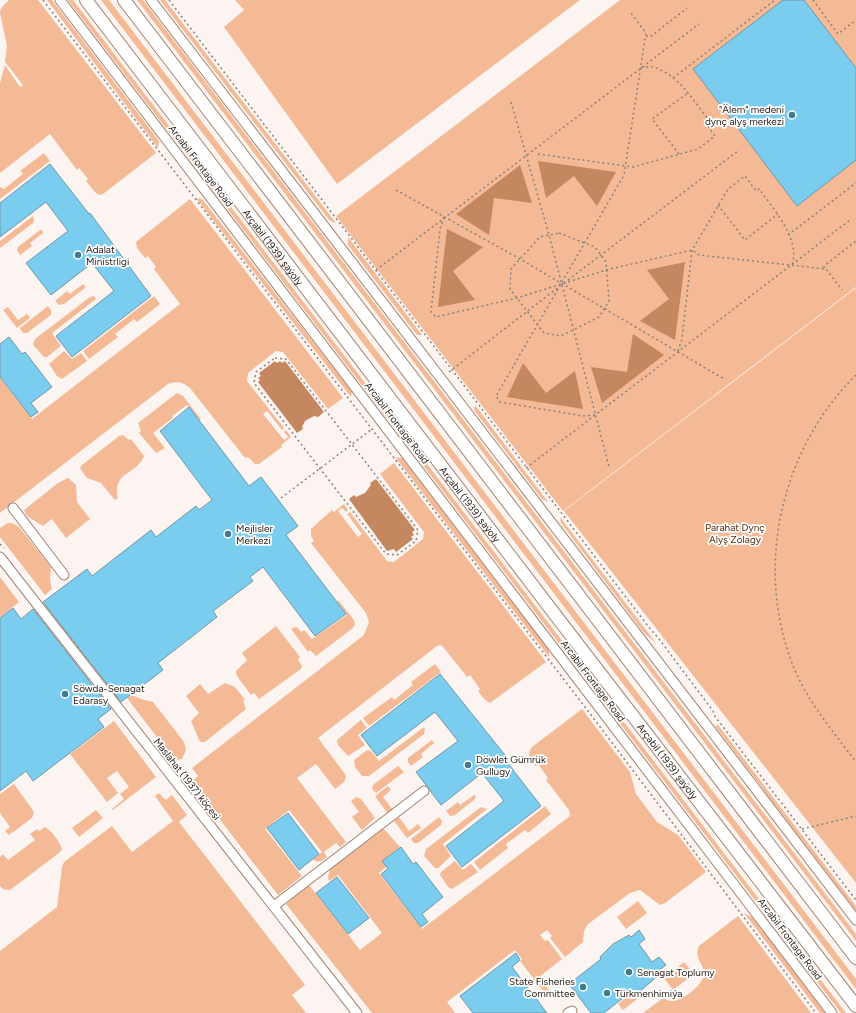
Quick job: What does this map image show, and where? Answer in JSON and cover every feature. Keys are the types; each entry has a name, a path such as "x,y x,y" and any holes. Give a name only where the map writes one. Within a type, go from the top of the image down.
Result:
{"main road":[{"name":"Arçabil (1939) şaýoly","path":"86,0 264,236 432,452 856,1006"},
{"path":"124,0 856,958"}],"street":[{"name":"Arcabil Frontage Road","path":"60,0 832,1013"},
{"path":"151,0 856,920"},
{"path":"13,508 64,575"},
{"name":"Maslahat (1937) köçesi","path":"0,557 357,1013"},
{"path":"274,906 424,791"}],"path":[{"path":"43,0 372,429 816,1013"},
{"path":"169,0 526,468 685,672 714,715 856,900"},
{"path":"673,78 775,0"},
{"path":"813,0 838,34 856,20"},
{"path":"646,36 650,37 687,8"},
{"path":"595,415 583,416 500,402 496,396 624,175 646,36 646,33 630,12"},
{"path":"376,270 699,24"},
{"path":"538,154 634,167 698,148 715,136 704,121 708,119 688,93 673,78 653,66 641,68"},
{"path":"679,154 652,119 688,93"},
{"path":"511,102 549,235 609,467"},
{"path":"440,378 738,151"},
{"path":"678,352 682,339 692,250 728,189 745,176 756,191 759,188 784,223 795,256 792,265"},
{"path":"788,235 856,183"},
{"path":"396,190 520,259 724,379"},
{"path":"718,205 745,240 778,214"},
{"path":"444,217 440,229 431,312 436,317 517,298 606,270 692,250 699,255 824,268 842,290"},
{"path":"526,468 850,220"},
{"path":"559,233 585,243 595,247 606,262 609,302 599,318 561,336 544,333 510,289 511,269 540,237 559,233"},
{"path":"824,268 824,266 856,241"},
{"path":"275,358 286,359 352,444 418,530 416,541 397,555 386,554 320,468 254,383 256,372 275,358"},
{"path":"856,375 829,404 813,429 796,463 781,513 775,563 781,623 796,673 814,707 856,762"},
{"path":"282,498 372,429"},
{"path":"802,829 856,816"}],"green space":[{"path":"9,0 38,0 156,153 103,194 99,195 94,191 86,181 88,179 79,168 77,170 50,134 0,173 0,83 5,65 20,87 23,85 5,62 7,46 0,13 1,8"},
{"path":"47,0 52,0 159,141 158,148"},
{"path":"68,0 73,0 846,1013 841,1013"},
{"path":"101,0 109,0 856,979 856,989"},
{"path":"137,0 143,0 856,934 856,941"},
{"path":"160,0 165,0 336,223 330,221"},
{"path":"235,0 580,0 337,184 224,27 244,10"},
{"path":"620,0 856,0 856,287 563,511 336,216"},
{"path":"44,153 50,161 0,199 0,187 4,189 23,174 20,171"},
{"path":"196,198 202,199 352,392 351,397"},
{"path":"190,199 343,398 328,409 283,352 276,351 248,373 247,381 284,428 282,430 267,411 263,414 284,440 288,437 284,432 286,430 291,437 281,445 282,447 259,464 255,464 248,457 245,458 190,388 185,384 180,383 168,384 0,513 0,378 32,419 180,304 154,269 156,267 148,256 145,258 137,248 136,242"},
{"path":"33,216 33,223 0,248 0,241"},
{"path":"42,230 43,233 30,243 32,246 20,255 17,250 18,247"},
{"path":"348,237 422,335 417,335 348,245"},
{"path":"83,284 85,288 64,304 59,305 55,301 67,291 70,294"},
{"name":"Parahat Dynç Alyş Zolagy","path":"856,288 856,883 564,511"},
{"path":"94,296 96,299 52,333 61,346 47,357 44,357 33,345 35,339 90,297"},
{"path":"154,296 160,304 137,322 134,319 115,334 118,337 89,359 83,351"},
{"path":"48,306 51,310 51,315 27,333 23,333 20,328"},
{"path":"8,307 18,320 27,314 30,318 17,328 3,310"},
{"path":"64,351 72,359 81,353 87,361 62,379 57,376 49,364"},
{"path":"177,393 183,396 201,419 199,420 187,405 172,416 173,418 153,433 165,448 156,453 139,433 141,431 138,423"},
{"path":"475,405 548,502 542,499 474,410"},
{"path":"123,435 129,440 131,439 144,456 136,467 122,478 117,489 118,498 115,500 101,483 87,478 80,468 119,436"},
{"path":"395,457 402,458 549,650 549,657"},
{"path":"394,463 546,662 490,703 485,700 478,691 480,689 470,675 467,677 444,648 441,645 437,646 318,738 345,774 346,778 344,782 335,789 316,764 297,778 346,842 340,847 336,843 324,852 327,857 320,861 315,861 313,859 322,852 289,810 265,829 302,876 278,895 191,782 198,776 192,768 364,635 369,622 366,613 311,543 314,541 311,536 311,529 332,510 334,512 344,504 348,510 346,512 342,508 338,511 358,537 362,534 347,514 350,512 387,561 394,562 423,539 424,532 380,474"},
{"path":"68,478 76,485 77,502 90,519 66,538 52,519 43,526 27,516 24,510 58,483"},
{"path":"560,517 656,643 644,633 561,523"},
{"path":"8,523 12,523 19,527 51,567 50,580 52,589 45,595 0,537 0,528"},
{"path":"0,577 19,602 0,617"},
{"path":"338,600 354,620 355,625 316,656 310,650 308,652 292,628 297,627 301,632 304,630 312,639 347,615 337,601"},
{"path":"276,626 300,657 298,659 302,666 301,669 259,699 254,693 251,695 237,676 236,671 247,660 242,653"},
{"path":"435,664 441,672 369,726 363,718 392,697 394,700 413,685 411,682"},
{"path":"225,683 235,687 245,700 243,701 246,709 205,742 200,742 191,721 199,713 186,696 200,684 208,694"},
{"path":"132,695 153,702 184,742 186,750 182,759 176,760 173,758 127,698"},
{"path":"582,709 630,772 636,794 657,822 678,835 706,872 665,903 660,905 640,890 630,893 588,924 584,931 583,942 565,957 550,938 552,936 547,930 540,935 545,941 548,940 562,959 539,977 552,994 548,997 520,961 522,959 515,950 447,1002 455,1013 372,1013 286,904 309,885 360,950 382,933 338,875 329,881 328,877 330,869 380,830 384,829 400,847 382,861 386,867 379,873 422,929 570,816 569,810 546,780 548,778 538,764 535,766 530,759 529,752 532,747"},
{"path":"361,720 367,728 358,735 365,745 348,756 338,745 337,740"},
{"path":"114,721 156,777 113,810 112,809 124,799 120,794 129,787 117,771 107,778 118,793 107,802 70,754"},
{"path":"718,725 856,906 856,911 715,726"},
{"path":"424,727 424,734 369,776 362,776 355,767 354,760 367,750 371,751 379,761"},
{"path":"432,740 434,743 421,754 423,757 411,766 408,762 408,758"},
{"path":"398,766 404,772 376,793 372,789 373,785"},
{"path":"14,784 34,813 32,818 9,835 5,831 10,827 0,813 0,794"},
{"path":"388,786 391,790 383,797 393,810 388,814 375,796"},
{"path":"159,793 166,800 172,795 187,815 179,822 305,985 292,995 306,1013 0,1013 0,951 57,907 62,867 64,862 112,826 132,852 173,821 155,796"},
{"path":"474,795 476,796 475,799 455,815 450,816 446,811 458,802 460,805"},
{"path":"356,797 361,799 375,818 362,830 352,817 359,812 351,801"},
{"path":"545,806 551,814 528,833 525,830 506,844 508,848 480,870 474,862"},
{"path":"481,807 487,809 443,844 451,856 438,868 435,868 424,856 426,849"},
{"path":"96,810 103,818 79,837 72,828"},
{"path":"399,817 409,831 418,824 421,828 407,838 394,821"},
{"path":"439,817 442,821 441,825 418,843 414,843 411,839"},
{"path":"45,827 55,837 62,849 59,853 10,890 3,889 0,886 0,857 3,854 8,860 35,840 30,834 37,829 39,831"},
{"path":"455,861 463,870 471,864 478,872 452,889 448,887 440,875 441,872"},
{"path":"638,901 647,913 626,929 617,917"},
{"path":"744,913 753,918 825,1013 820,1013"},
{"path":"738,916 811,1013 643,1013 663,998 671,1001 686,996 699,984 703,976 703,968 698,958 699,946"},
{"path":"684,962 694,974 673,990 664,978"},
{"path":"643,991 645,993 623,1010 618,1004 628,996 630,998"}],"shaded area":[{"path":"538,161 616,172 597,206 574,176 546,198"},
{"path":"520,165 532,203 494,198 489,235 456,214"},
{"path":"447,229 483,247 453,271 475,300 438,307"},
{"path":"685,262 675,340 640,321 669,299 647,270"},
{"path":"633,334 664,355 602,403 591,367 627,372"},
{"path":"275,361 277,363 280,361 282,363 285,361 324,412 318,417 314,416 305,421 302,427 303,429 297,433 258,382 260,380 258,378 261,376 259,373"},
{"path":"523,363 546,393 575,371 583,409 507,397"},
{"path":"376,479 415,530 412,532 414,535 411,537 413,539 396,552 394,549 387,551 349,499 354,495 356,497 365,493 371,485 370,483"}],"building":[{"name":"\"Älem\" medeni dynç alyş merkezi","path":"783,0 804,0 856,68 856,160 797,206 693,69"},
{"name":"Adalat Ministrligi","path":"50,164 89,214 90,213 151,296 72,357 56,336 114,291 92,263 51,295 26,263 68,231 46,202 0,237 0,203"},
{"path":"9,337 22,354 25,352 52,387 31,403 38,412 31,417 0,377 0,344"},
{"name":"Mejlisler Merkezi","path":"189,407 249,486 261,477 298,526 286,535 346,614 315,636 263,567 250,577 253,581 213,611 217,617 158,663 163,670 121,702 43,602 87,569 92,576 151,530 156,537 196,506 199,510 212,500 160,431"},
{"name":"Söwda-Senagat Edarasy","path":"13,608 21,619 33,609 111,709 98,719 104,727 33,781 26,771 0,791 0,618"},
{"name":"Döwlet Gümrük Gullugy","path":"440,674 505,755 503,757 541,806 462,867 446,846 504,801 482,773 441,805 416,772 458,741 435,712 377,756 361,735"},
{"path":"288,813 319,854 299,870 267,828"},
{"path":"401,847 413,864 416,862 443,897 422,914 428,922 421,927 381,874 388,869 382,861"},
{"path":"337,877 369,918 348,934 316,893"},
{"name":"Senagat Toplumy","path":"639,930 645,939 639,944 652,962 659,957 666,965 658,971 659,973 653,980 639,992 630,996 628,994 604,1013 591,1013 569,984 601,959 600,957 613,944 629,935 631,937"},
{"path":"516,953 520,960 512,967 547,1013 473,1013 460,996"}],"place":[{"name":"\"Älem\" medeni dynç alyş merkezi","path":"792,115"},
{"name":"Adalat Ministrligi","path":"78,255"},
{"name":"Mejlisler Merkezi","path":"228,534"},
{"name":"Söwda-Senagat Edarasy","path":"65,694"},
{"name":"Döwlet Gümrük Gullugy","path":"468,765"},
{"name":"Senagat Toplumy","path":"629,972"},
{"name":"State Fisheries Committee","path":"583,987"},
{"name":"Türkmenhimiýa","path":"607,993"}]}
